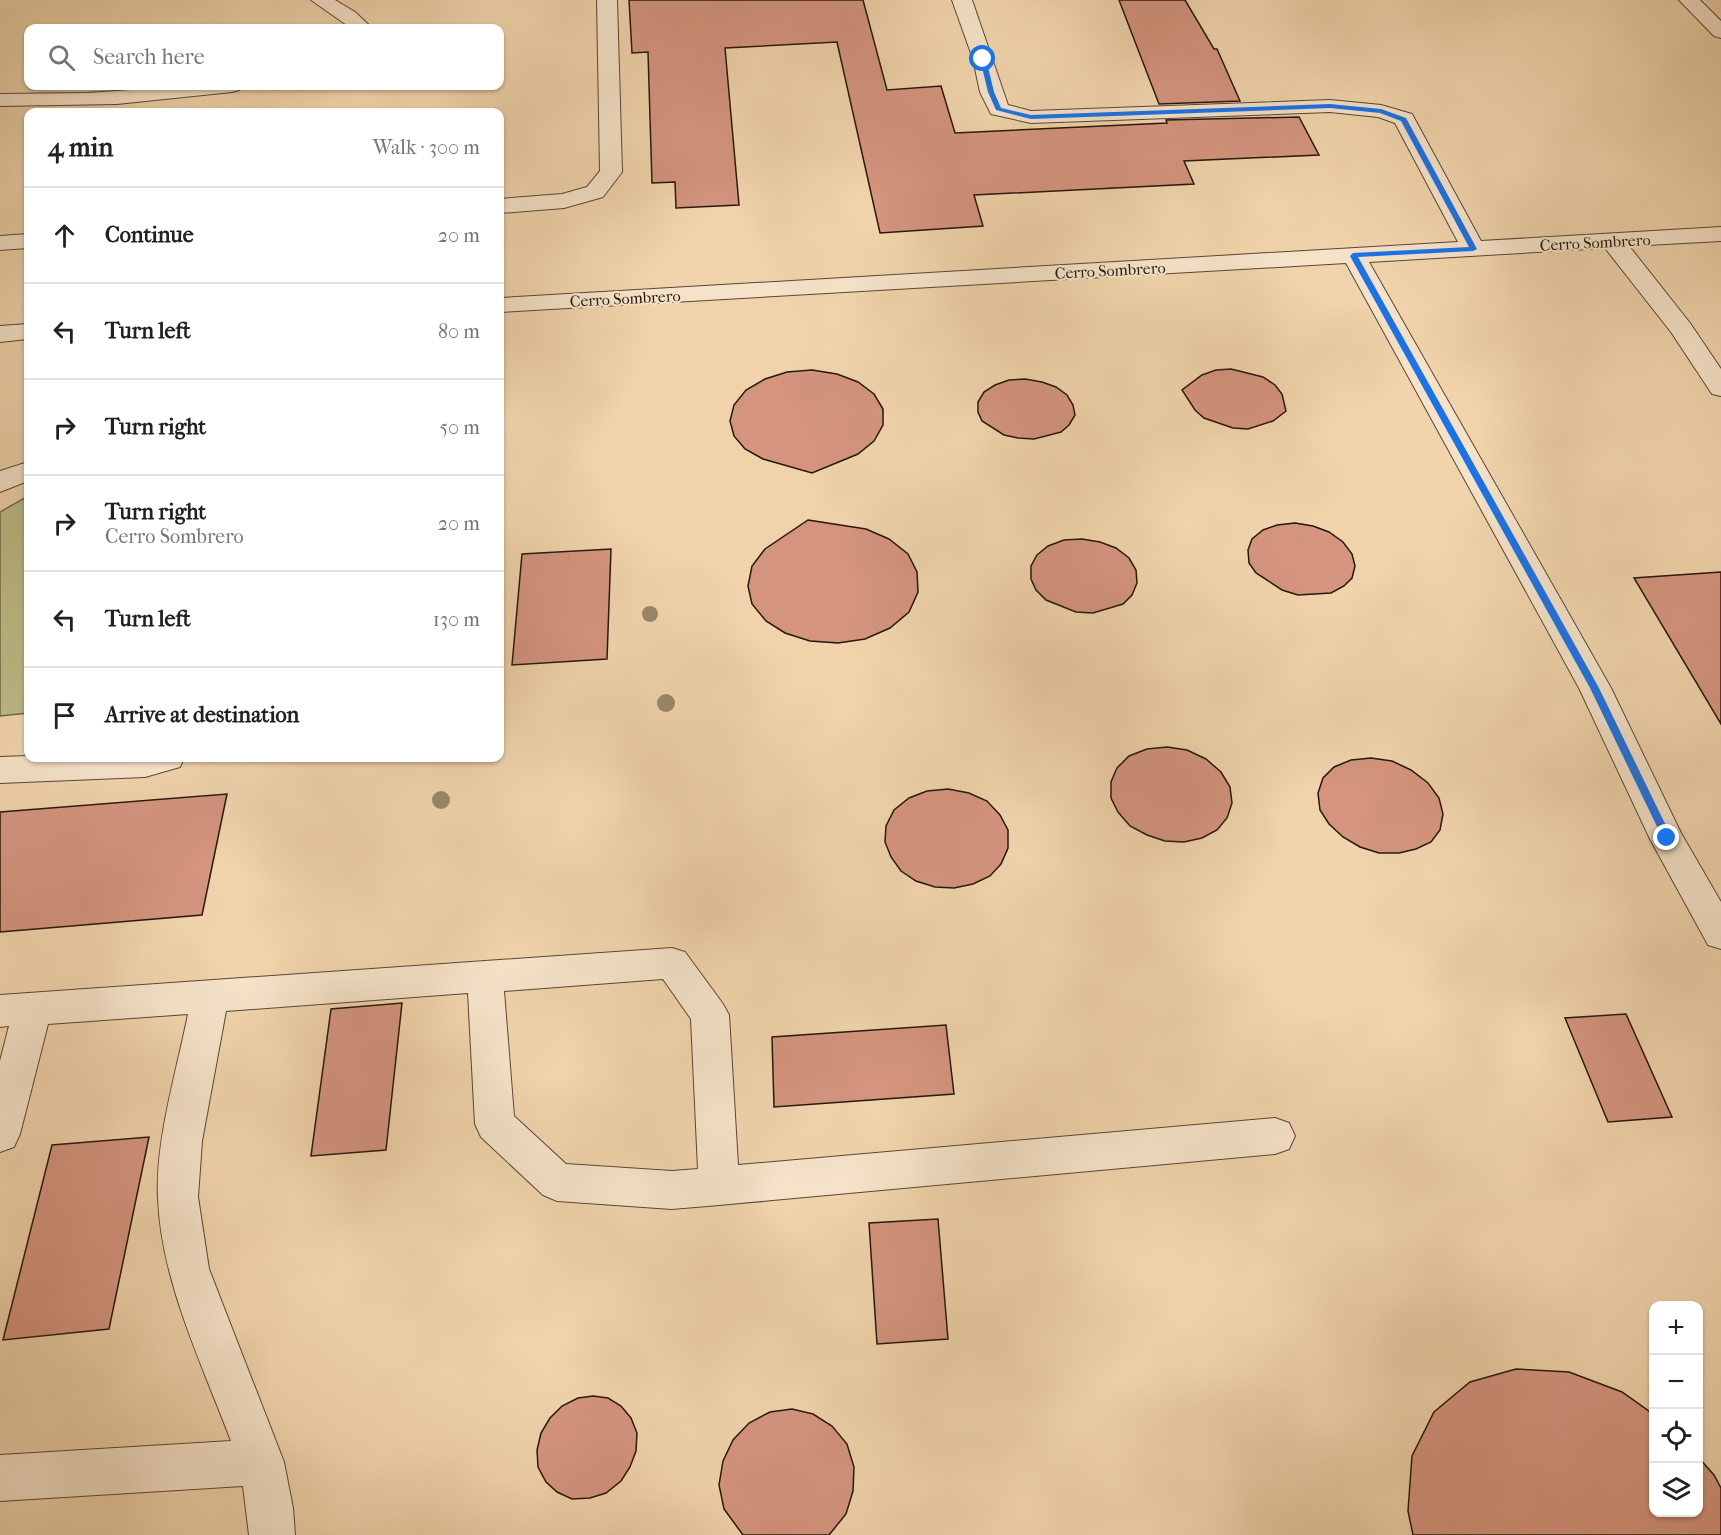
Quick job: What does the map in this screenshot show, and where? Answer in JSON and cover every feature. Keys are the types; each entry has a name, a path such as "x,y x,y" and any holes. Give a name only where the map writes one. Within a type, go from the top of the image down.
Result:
{"street":[{"path":"321,0 357,24"},
{"path":"504,206 564,201 596,192 611,172 607,0"},
{"path":"962,0 983,59 991,92 999,109 1031,117 1330,106 1381,111 1404,119 1473,249"},
{"path":"1689,0 1721,32"},
{"path":"0,100 122,96 188,90"},
{"name":"Cerro Sombrero","path":"504,305 1721,234"},
{"path":"0,243 24,241"},
{"path":"1612,241 1682,328 1721,388"},
{"path":"1353,256 1595,688 1667,838 1721,933"},
{"path":"0,334 24,332"},
{"path":"0,483 24,472"},
{"path":"0,770 153,762"},
{"path":"0,1134 17,1010 672,963 710,1015 719,1186"},
{"path":"485,977 495,1124 556,1182 672,1190 1275,1136"},
{"path":"210,996 182,1141 178,1197 188,1269 261,1462 270,1508 272,1535"},
{"path":"0,1478 261,1462"}],"shaded area":[{"path":"24,498 24,713 0,716 0,512"}],"building":[{"path":"629,0 863,0 887,90 941,86 955,133 1167,123 1166,120 1299,117 1319,155 1184,161 1194,184 974,195 983,226 880,233 837,42 725,48 739,205 676,208 675,182 652,183 648,52 632,53"},
{"path":"1119,0 1185,0 1214,49 1217,49 1240,101 1159,104"},
{"path":"1231,369 1263,377 1275,385 1282,394 1286,411 1273,421 1248,429 1233,428 1204,418 1195,410 1182,390 1202,375 1216,370"},
{"path":"812,370 837,374 858,382 874,394 883,409 883,425 874,441 858,454 812,473 763,459 745,449 734,436 730,421 734,405 746,390 765,379 787,372"},
{"path":"1025,379 1056,387 1067,395 1073,405 1075,415 1061,432 1034,439 1018,438 1004,435 982,421 978,412 978,402 984,392 1009,380"},
{"path":"808,520 866,529 889,539 908,554 917,572 918,592 909,612 890,628 865,639 838,643 810,641 785,633 766,621 752,604 748,586 752,566 765,549"},
{"path":"1295,523 1329,532 1343,542 1352,554 1355,566 1352,578 1344,586 1331,593 1298,595 1282,590 1256,573 1249,563 1248,550 1252,539 1263,530 1277,525"},
{"path":"1082,539 1116,548 1129,558 1136,570 1137,583 1132,595 1123,604 1093,613 1076,612 1046,600 1036,590 1031,579 1031,566 1037,555 1048,546 1064,540"},
{"path":"611,549 607,659 512,665 522,554"},
{"path":"1721,572 1721,724 1634,578"},
{"path":"1167,747 1187,750 1206,759 1221,772 1230,787 1232,803 1227,818 1217,830 1202,838 1184,842 1165,841 1147,835 1130,826 1118,812 1111,798 1111,782 1117,768 1129,756 1147,749"},
{"path":"1371,758 1392,761 1411,770 1428,783 1439,798 1443,814 1440,830 1431,842 1399,853 1379,853 1360,847 1343,837 1329,824 1320,810 1318,793 1323,778 1334,767 1351,760"},
{"path":"948,789 969,793 987,801 1000,815 1008,830 1008,848 1001,864 990,876 973,884 954,888 935,887 916,881 901,871 891,857 885,842 886,826 894,810 909,798 927,791"},
{"path":"227,794 202,915 0,932 0,812"},
{"path":"402,1003 386,1150 311,1156 331,1009"},
{"path":"1626,1014 1672,1117 1608,1122 1565,1018"},
{"path":"946,1025 954,1094 774,1107 772,1037"},
{"path":"149,1137 109,1329 3,1340 52,1145"},
{"path":"938,1219 948,1339 877,1344 869,1223"},
{"path":"1516,1369 1569,1372 1622,1392 1649,1411 1649,1517 1703,1517 1703,1463 1714,1475 1721,1488 1721,1535 1413,1535 1408,1511 1412,1456 1434,1412 1470,1382"},
{"path":"593,1396 608,1398 621,1406 631,1418 637,1433 636,1451 621,1481 606,1493 590,1498 572,1499 557,1492 546,1482 538,1467 537,1450 541,1433 550,1418 562,1406 578,1398"},
{"path":"792,1409 813,1414 832,1426 847,1444 854,1467 853,1491 846,1514 829,1535 743,1535 724,1509 719,1485 723,1461 733,1440 749,1423 770,1412"}],"route":[{"path":"983,59 991,92 999,109 1031,117 1330,106 1381,111 1404,119 1473,249 1353,256 1595,688 1667,838"}]}
